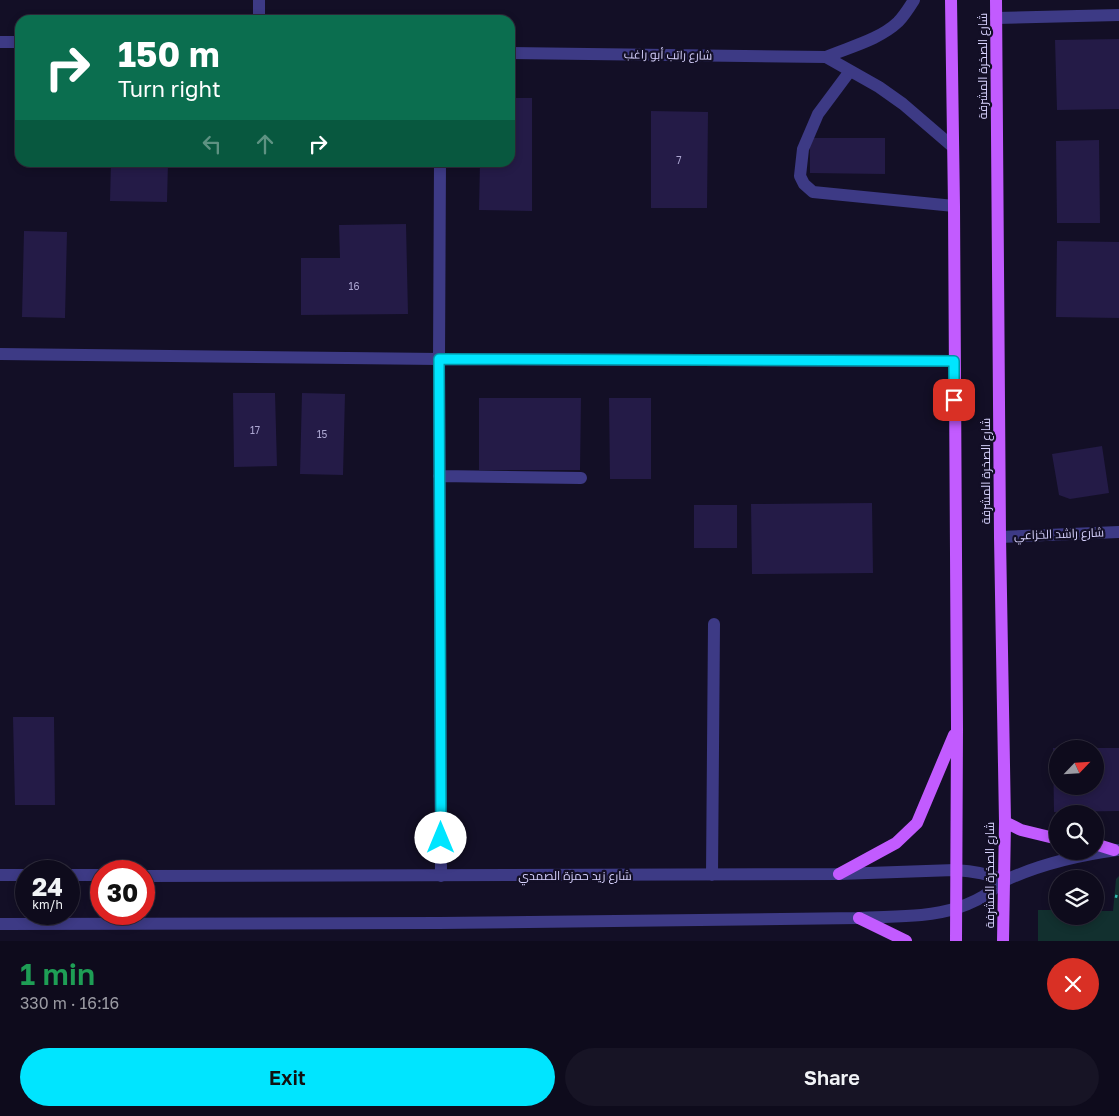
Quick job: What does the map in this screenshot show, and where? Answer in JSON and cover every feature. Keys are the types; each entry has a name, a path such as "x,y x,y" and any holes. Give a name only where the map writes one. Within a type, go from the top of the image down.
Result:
{"main road":[{"path":"950,0 954,206 957,728 956,941"},
{"name":"شارع الصخرة المشرفة","path":"996,0 1000,537 1005,822 1004,941"},
{"path":"838,874 896,843 917,823 957,728"},
{"path":"1005,822 1021,830 1049,837"},
{"path":"1104,846 1117,850"},
{"path":"859,918 906,941"}],"street":[{"path":"259,0 259,15"},
{"name":"شارع راتب أبو راغب","path":"515,53 826,56 872,38 891,28 900,20 914,0"},
{"path":"996,18 1119,16"},
{"path":"0,42 15,42"},
{"path":"826,56 879,87 903,104 952,147"},
{"path":"850,71 818,114 803,149 800,176 804,184 813,192 954,206"},
{"path":"440,167 441,876"},
{"path":"0,354 439,359 954,361"},
{"path":"439,476 581,478"},
{"name":"شارع راشد الخزاعي","path":"1000,537 1119,532"},
{"path":"712,875 714,624"},
{"path":"0,924 439,923 859,918 928,914 956,909 990,892 1004,880 1054,863 1117,850"},
{"name":"شارع زيد حمزة الصمدي","path":"155,876 712,875 838,874 955,870 988,874 1004,880"},
{"path":"0,875 15,875"}],"green space":[{"path":"1119,876 1119,941 1038,941 1038,910 1049,910 1049,925 1104,925 1104,911 1113,911 1116,879"}],"building":[{"path":"1119,39 1119,109 1057,110 1055,40"},
{"path":"515,98 532,98 532,211 479,210 480,167 515,167"},
{"path":"651,111 708,112 707,208 651,208"},
{"path":"810,138 885,138 885,174 810,173"},
{"path":"1099,140 1100,223 1057,223 1056,141"},
{"path":"111,167 168,167 167,202 110,201"},
{"path":"406,224 408,314 301,315 301,258 340,258 339,225"},
{"path":"24,231 67,232 65,318 22,317"},
{"path":"1057,241 1119,242 1119,318 1056,317"},
{"path":"233,393 275,393 277,466 234,467"},
{"path":"302,393 345,394 343,475 300,474"},
{"path":"479,398 581,398 580,470 479,470"},
{"path":"609,398 651,398 651,479 610,479"},
{"path":"1102,446 1109,493 1070,499 1059,495 1052,454"},
{"path":"872,503 873,573 752,574 751,504"},
{"path":"694,505 737,505 737,548 694,548"},
{"path":"13,717 54,717 55,805 15,805"},
{"path":"1104,748 1119,748 1119,811 1104,811 1104,805 1054,805 1054,795 1104,795"}],"route":[{"path":"441,838 439,359 954,361 954,400"}]}
